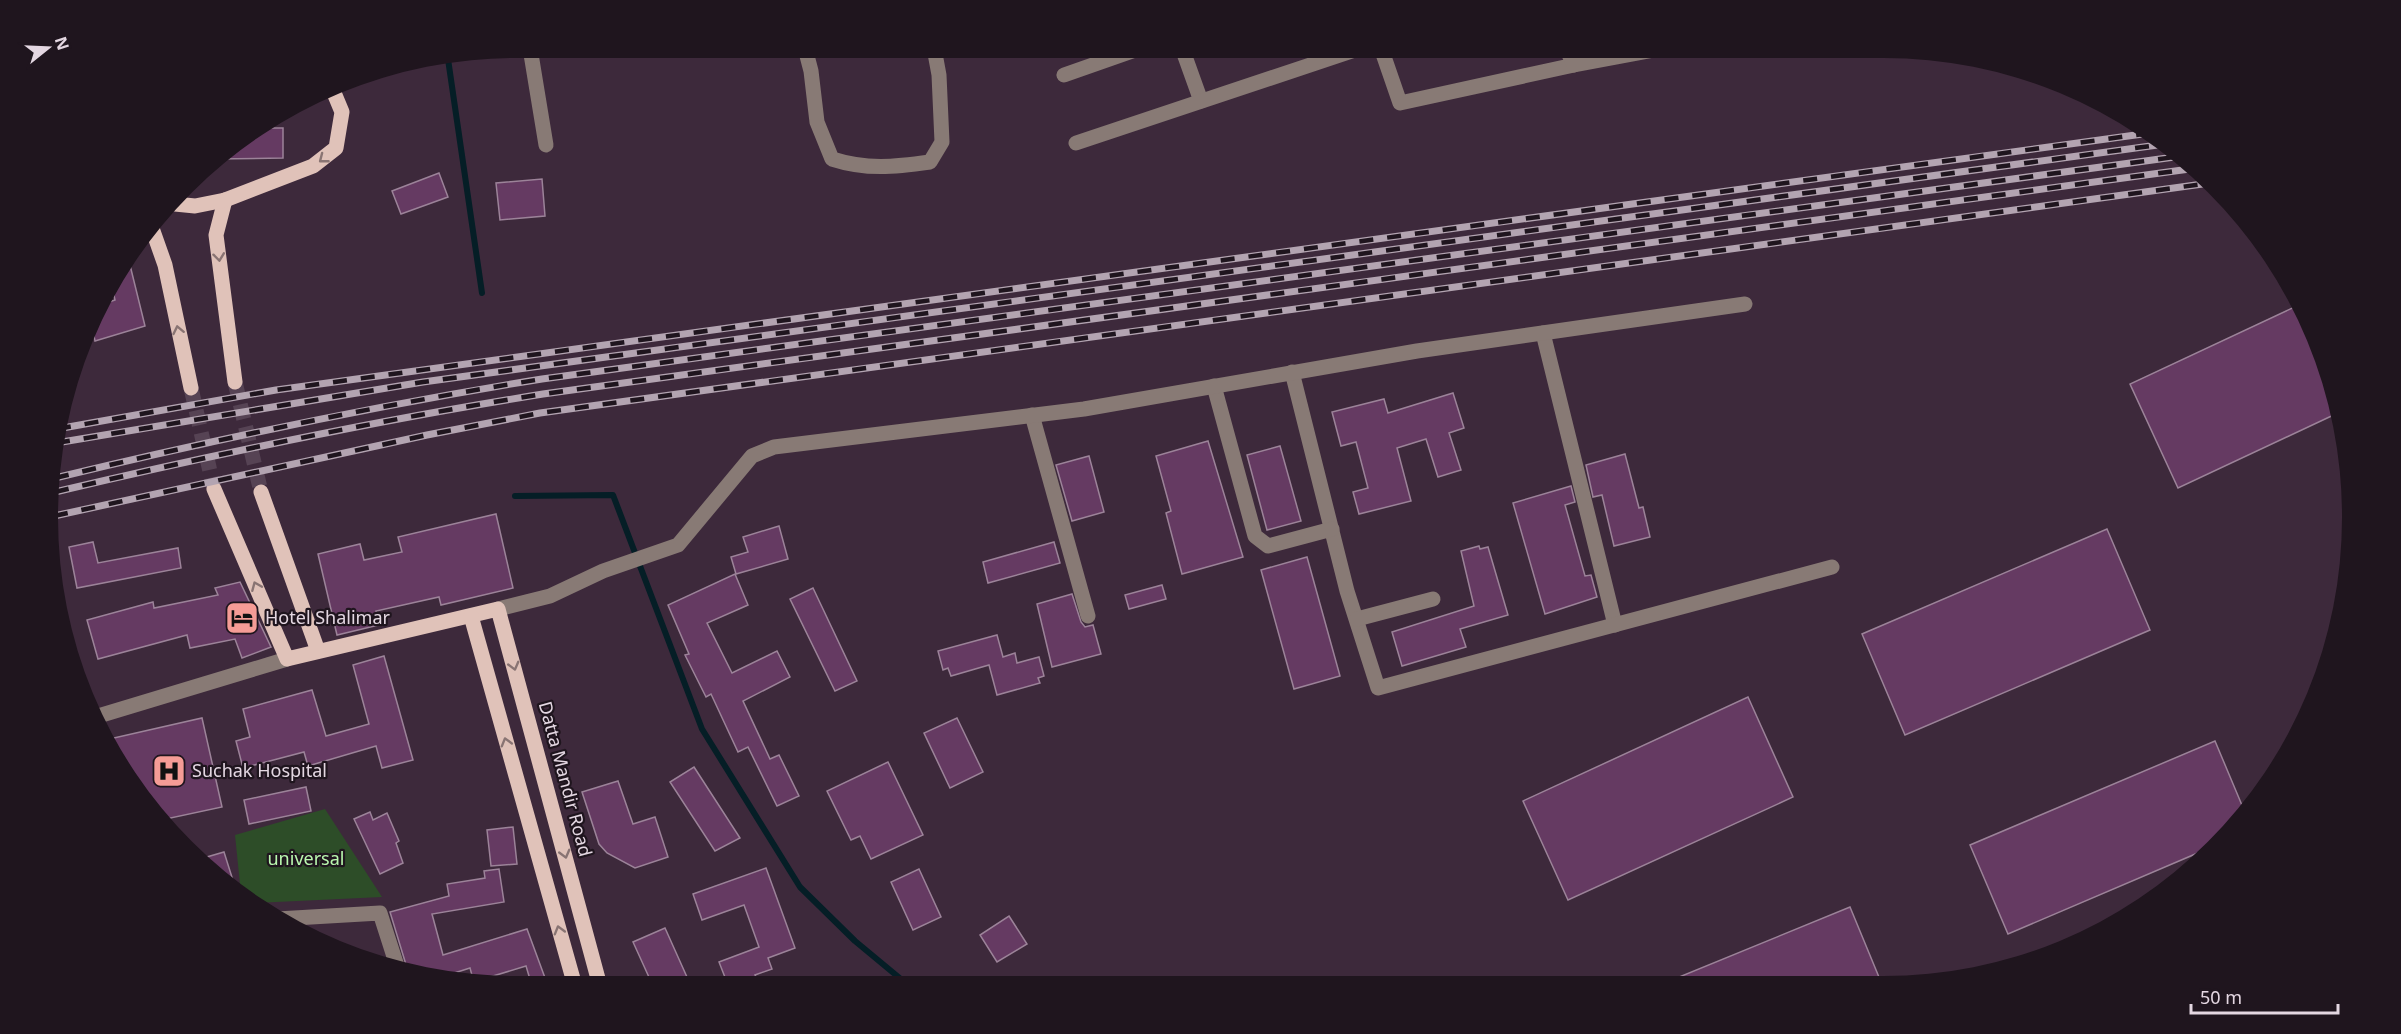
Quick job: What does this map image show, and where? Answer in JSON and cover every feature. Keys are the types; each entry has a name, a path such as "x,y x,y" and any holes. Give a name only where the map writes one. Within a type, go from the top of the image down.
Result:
{"main road":[{"path":"182,205 195,206 225,200 313,166 336,148 342,112 335,96"},
{"path":"225,200 216,235 235,382"},
{"path":"155,236 165,266 190,388"},
{"path":"214,489 287,659 498,609"},
{"path":"261,492 318,651"},
{"name":"Datta Mandir Road","path":"498,609 597,975"},
{"path":"471,616 572,975"},
{"path":"567,957 591,951"}],"street":[{"path":"532,59 546,145"},
{"path":"808,59 817,122 832,159 856,167 889,168 930,162 942,142 939,75 936,59"},
{"path":"1064,75 1110,59"},
{"path":"1186,59 1201,101"},
{"path":"1076,143 1325,59"},
{"path":"1386,59 1400,103 1606,59"},
{"path":"1571,59 1574,65"},
{"path":"498,609 550,596 603,571 678,545 752,456 774,447 1032,416 1292,372 1745,304"},
{"path":"1543,333 1615,625"},
{"path":"1292,372 1356,620 1378,688 1832,567"},
{"path":"1214,386 1255,536 1268,546 1332,529"},
{"path":"1032,416 1088,616"},
{"path":"1356,620 1434,599"},
{"path":"103,714 287,659"},
{"path":"296,918 380,912 395,959"}],"green space":[{"name":"universal","path":"325,809 382,897 269,902 240,882 235,835"}],"building":[{"path":"275,128 283,128 283,158 231,159"},
{"path":"439,173 448,197 401,214 392,191"},
{"path":"542,179 545,216 500,220 496,183"},
{"path":"131,270 145,326 95,341 106,314"},
{"path":"2292,308 2308,342 2331,416 2178,488 2130,384"},
{"path":"1453,393 1464,428 1449,433 1461,470 1438,477 1426,439 1397,448 1411,501 1359,514 1353,492 1368,488 1356,442 1341,446 1332,412 1384,399 1388,413"},
{"path":"1208,441 1243,557 1182,574 1166,513 1171,511 1156,456"},
{"path":"1280,446 1301,521 1267,530 1247,455"},
{"path":"1625,454 1639,508 1643,507 1650,537 1614,546 1602,495 1593,497 1586,465"},
{"path":"1089,456 1104,512 1072,521 1056,465"},
{"path":"1571,486 1575,502 1565,505 1585,576 1591,575 1597,597 1545,614 1513,503"},
{"path":"496,514 513,588 441,605 439,597 376,611 379,625 337,635 318,554 360,544 364,560 402,552 398,537"},
{"path":"779,526 788,559 736,574 731,557 748,552 743,537"},
{"path":"2107,529 2150,630 1905,735 1862,634"},
{"path":"93,542 98,563 178,548 181,568 77,588 69,547"},
{"path":"1054,542 1060,563 988,583 983,562"},
{"path":"1479,546 1480,549 1488,547 1508,615 1460,629 1466,647 1402,666 1392,632 1474,606 1461,551"},
{"path":"1307,557 1340,676 1294,689 1261,570"},
{"path":"735,574 748,605 707,623 732,673 777,651 790,677 743,701 770,759 779,755 799,796 777,806 748,747 738,752 711,694 706,697 685,655 689,654 668,605"},
{"path":"240,582 271,647 242,658 235,639 190,648 187,635 98,659 87,620 153,602 154,608 218,595 215,588"},
{"path":"1162,585 1166,599 1129,609 1125,595"},
{"path":"813,588 857,681 835,691 790,599"},
{"path":"1072,594 1081,622 1085,627 1093,625 1101,654 1052,667 1037,604"},
{"path":"997,635 1003,657 1015,653 1017,663 1039,657 1044,676 1038,678 1040,683 997,695 989,665 951,676 948,668 943,670 938,651"},
{"path":"384,656 413,760 382,768 376,746 308,766 304,752 243,768 236,741 250,737 243,709 312,690 326,736 369,724 353,665"},
{"path":"1748,697 1793,797 1568,900 1523,801"},
{"path":"202,718 222,807 171,818 136,772 115,738"},
{"path":"957,718 983,772 950,788 924,733"},
{"path":"2215,741 2241,804 2194,855 2008,934 1970,845"},
{"path":"888,762 923,835 871,859 860,836 851,840 827,791"},
{"path":"694,767 740,838 715,851 670,782"},
{"path":"618,781 633,824 655,817 668,857 635,868 607,853 599,844 582,792"},
{"path":"306,787 311,811 249,824 244,800"},
{"path":"370,812 373,820 387,813 399,841 396,843 403,863 380,874 354,819"},
{"path":"513,827 517,864 491,866 487,830"},
{"path":"224,852 231,876 215,862 209,856"},
{"path":"766,868 795,948 768,958 772,969 755,975 724,975 719,962 759,947 744,905 702,920 693,894"},
{"path":"499,869 504,902 432,914 443,955 527,929 544,975 529,975 526,966 496,975 487,975 471,973 470,968 457,972 405,962 390,912 449,896 447,884 485,878 484,871"},
{"path":"919,869 941,917 913,930 891,882"},
{"path":"1850,907 1878,975 1684,975"},
{"path":"1009,916 1027,944 997,962 980,935"},
{"path":"665,928 686,975 648,975 633,942"}],"waterway":[{"path":"449,63 482,293"},
{"path":"515,496 613,495 702,729 800,887 855,941 896,975"}],"tunnel":[{"path":"235,382 261,492"},
{"path":"191,388 214,489"}],"railway":[{"path":"67,427 276,390 2137,135"},
{"path":"65,442 423,382 2153,146"},
{"path":"60,477 298,424 542,379 2169,158"},
{"path":"59,491 298,438 543,394 2183,170"},
{"path":"58,515 427,435 540,413 2199,185"}],"place":[{"name":"Hotel Shalimar","path":"242,618"},
{"name":"Suchak Hospital","path":"169,771"}]}
